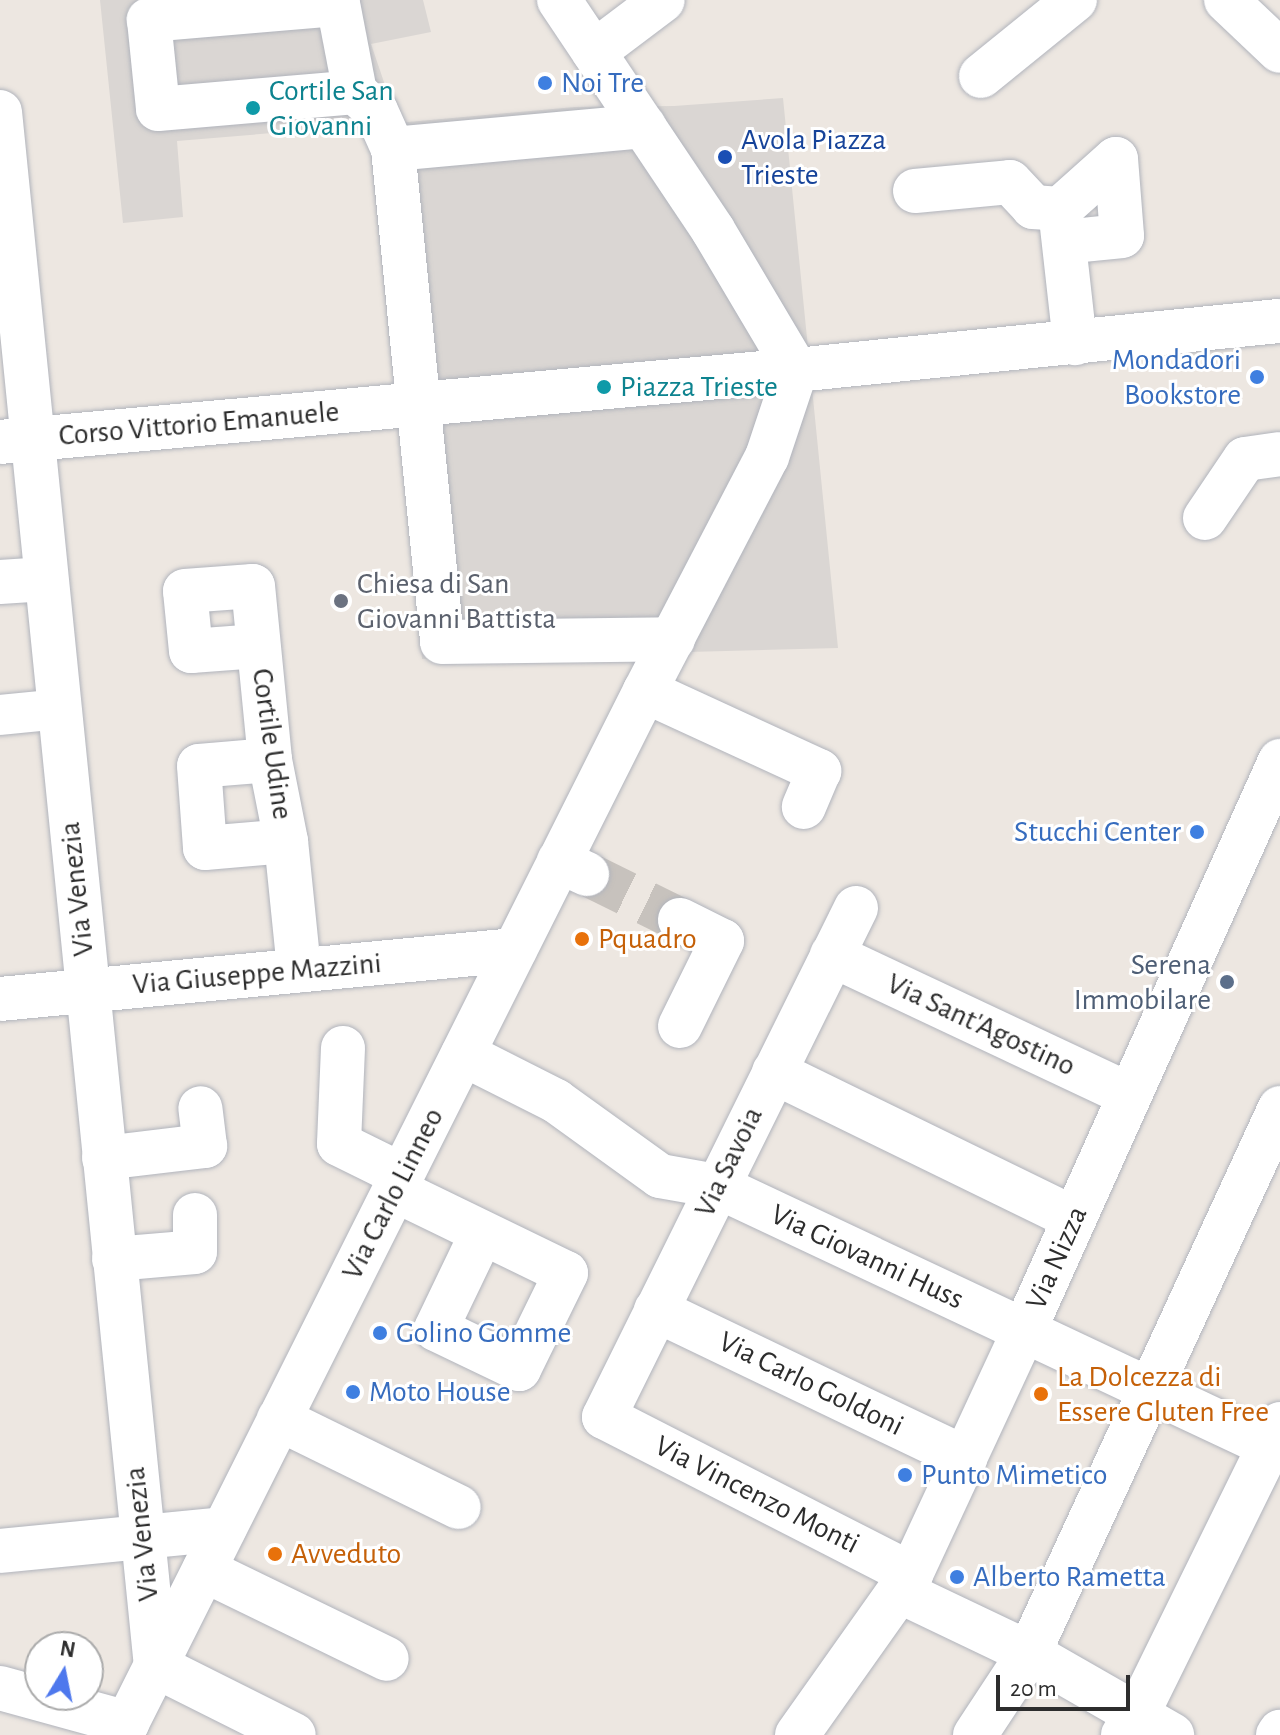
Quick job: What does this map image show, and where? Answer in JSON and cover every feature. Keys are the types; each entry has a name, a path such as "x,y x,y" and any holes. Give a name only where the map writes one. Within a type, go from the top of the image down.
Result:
{"street":[{"path":"559,0 803,370 1280,321"},
{"path":"594,52 663,0"},
{"path":"1226,0 1280,51"},
{"path":"355,92 158,109 149,20 338,4 355,92 376,111 393,149 409,404 442,642 661,661 819,771 804,807"},
{"path":"981,76 1055,6"},
{"name":"Via Venezia","path":"0,112 16,441 46,579 156,1666"},
{"path":"393,149 638,117"},
{"path":"915,191 1010,182 1033,207 1062,226 1075,343"},
{"name":"Corso Vittorio Emanuele","path":"16,441 803,370"},
{"name":"Via Carlo Linneo","path":"124,1729 515,950 573,868 661,661 767,457 803,370"},
{"path":"1205,518 1245,459 1280,454"},
{"path":"0,582 46,579"},
{"name":"Cortile Udine","path":"258,646 191,651 185,591 253,586 270,760 286,841 299,970"},
{"path":"0,715 60,709"},
{"path":"270,760 199,766 205,848 286,841"},
{"name":"Via Nizza","path":"797,1735 906,1583 1024,1331 1280,761"},
{"name":"Via Savoia","path":"604,1417 856,908"},
{"path":"680,920 722,941 680,1026"},
{"name":"Via Giuseppe Mazzini","path":"0,999 515,950"},
{"name":"Via Sant'Agostino","path":"832,955 1129,1095"},
{"path":"343,1048 339,1144 482,1233 566,1273 519,1369 436,1329 482,1233"},
{"name":"Via Giovanni Huss","path":"463,1054 556,1101 660,1176 717,1186 1147,1390 1277,1440"},
{"path":"774,1072 1074,1218"},
{"path":"104,1158 205,1146 200,1108"},
{"path":"975,1735 1029,1653 1147,1390 1280,1108"},
{"path":"114,1259 195,1252 195,1215"},
{"name":"Via Carlo Goldoni","path":"656,1310 965,1458"},
{"name":"Via Vincenzo Monti","path":"604,1417 1029,1653 1144,1728"},
{"path":"279,1419 459,1507"},
{"path":"1144,1728 1277,1440"},
{"path":"0,1551 224,1529"},
{"path":"204,1570 387,1659"},
{"path":"156,1666 294,1735"},
{"path":"0,1688 124,1729"}],"shaded area":[{"name":"Piazza Trieste","path":"100,0 423,0 431,32 371,44 386,88 393,89 397,123 575,107 674,106 783,98 838,648 422,659 406,454 392,367 368,125 177,141 183,217 123,223"}],"tunnel":[{"path":"587,874 680,920"}],"place":[{"name":"Noi Tre","path":"545,83"},
{"name":"Cortile San Giovanni","path":"253,108"},
{"name":"Avola Piazza Trieste","path":"725,157"},
{"name":"Mondadori Bookstore","path":"1257,377"},
{"name":"Piazza Trieste","path":"604,387"},
{"name":"Chiesa di San Giovanni Battista","path":"341,601"},
{"name":"Stucchi Center","path":"1197,832"},
{"name":"Pquadro","path":"582,939"},
{"name":"Serena Immobilare","path":"1227,982"},
{"name":"Golino Gomme","path":"380,1333"},
{"name":"Moto House","path":"353,1392"},
{"name":"La Dolcezza di Essere Gluten Free","path":"1041,1394"},
{"name":"Punto Mimetico","path":"905,1475"},
{"name":"Avveduto","path":"275,1554"},
{"name":"Alberto Rametta","path":"957,1577"}]}
